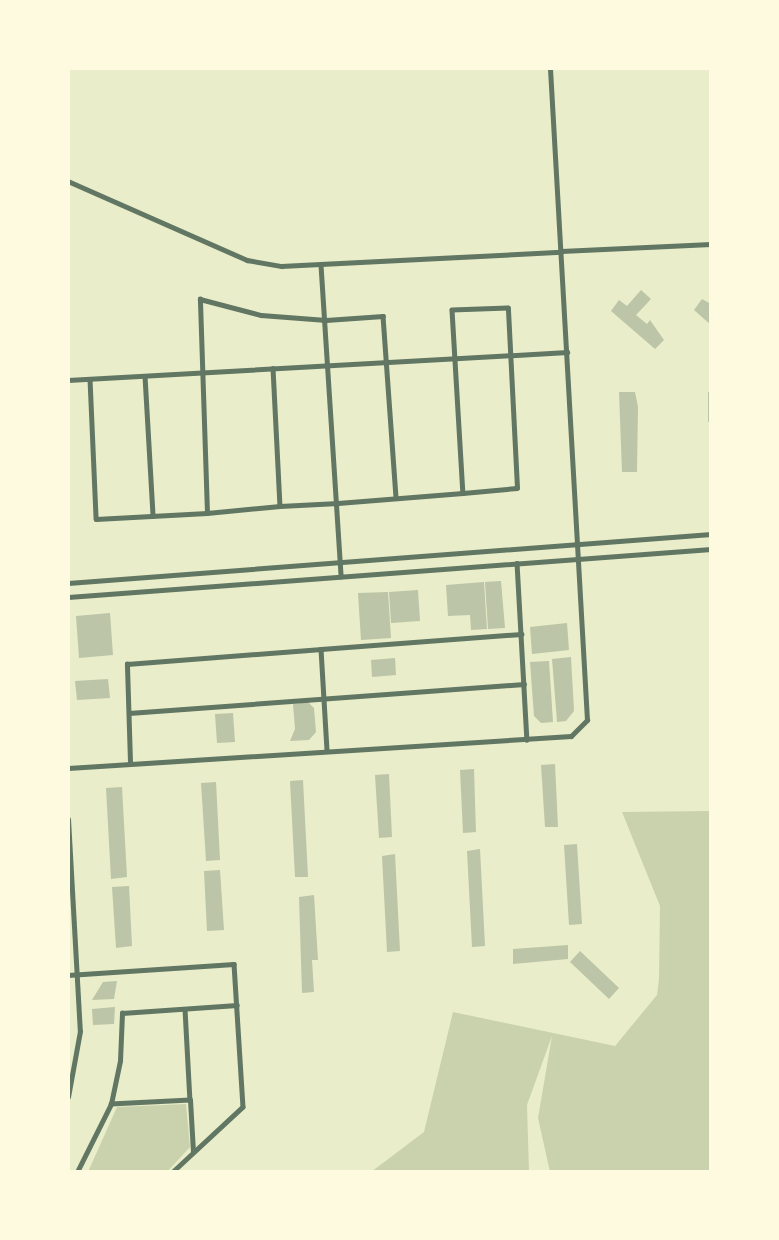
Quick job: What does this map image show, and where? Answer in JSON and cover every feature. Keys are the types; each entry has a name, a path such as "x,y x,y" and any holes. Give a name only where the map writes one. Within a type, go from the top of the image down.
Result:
{"street":[{"path":"68,768 571,736 587,720 550,68"},
{"path":"68,181 247,260 321,265 711,244"},
{"path":"321,265 341,576"},
{"path":"207,513 200,299 261,315 326,320 383,316 396,498"},
{"path":"90,379 96,519 207,513 280,506 338,503 463,493 517,488 508,308 452,310 463,493"},
{"path":"68,380 568,352"},
{"path":"272,368 280,506"},
{"path":"145,376 153,516"},
{"path":"68,583 711,534"},
{"path":"68,597 711,549"},
{"path":"517,563 527,740"},
{"path":"130,762 127,664 521,634"},
{"path":"321,649 327,751"},
{"path":"130,713 524,684"},
{"path":"68,819 80,1031 68,1097"},
{"path":"68,975 234,964 243,1107 173,1172"},
{"path":"77,1172 111,1104 120,1062 122,1013 237,1005"},
{"path":"185,1009 193,1152"},
{"path":"111,1104 190,1100"}],"green space":[{"path":"711,811 711,1172 550,1172 538,1118 552,1036 527,1105 529,1172 371,1172 424,1132 453,1012 615,1046 657,995 659,979 660,906 622,812"},
{"path":"186,1104 190,1147 167,1172 88,1172 117,1107"}],"building":[{"path":"641,290 651,299 636,315 647,324 650,320 664,340 655,349 611,311 619,300 627,306"},
{"path":"702,299 711,304 711,325 694,310"},
{"path":"619,392 635,392 638,407 637,472 622,472"},
{"path":"708,392 711,392 711,421 708,422"},
{"path":"501,581 505,628 488,629 485,582"},
{"path":"484,582 487,629 471,630 470,615 448,616 446,585"},
{"path":"418,590 420,621 391,623 389,592"},
{"path":"388,592 391,638 361,640 358,593"},
{"path":"110,613 113,655 79,658 76,616"},
{"path":"567,623 569,650 532,654 530,627"},
{"path":"571,657 574,711 566,721 557,722 552,659"},
{"path":"395,658 396,675 372,677 371,660"},
{"path":"549,661 553,722 541,723 534,716 530,662"},
{"path":"108,679 110,698 77,700 75,681"},
{"path":"308,702 314,708 316,732 309,740 290,741 295,729 293,704"},
{"path":"233,713 235,742 217,743 215,714"},
{"path":"555,764 558,827 545,827 541,765"},
{"path":"474,769 476,832 463,833 460,770"},
{"path":"389,774 392,837 379,838 375,775"},
{"path":"303,780 308,877 295,877 290,781"},
{"path":"216,782 220,860 206,861 201,783"},
{"path":"122,787 127,877 111,879 106,788"},
{"path":"577,844 582,924 569,925 564,845"},
{"path":"480,849 485,946 472,947 467,851"},
{"path":"395,854 400,951 387,952 382,856"},
{"path":"220,870 224,930 207,931 204,871"},
{"path":"129,886 132,946 116,948 112,887"},
{"path":"314,895 318,960 312,960 314,992 302,993 299,897"},
{"path":"568,945 568,959 513,964 513,949"},
{"path":"580,951 619,988 609,999 570,962"},
{"path":"117,981 114,999 92,1000 103,982"},
{"path":"115,1007 114,1024 93,1025 92,1009"}]}
